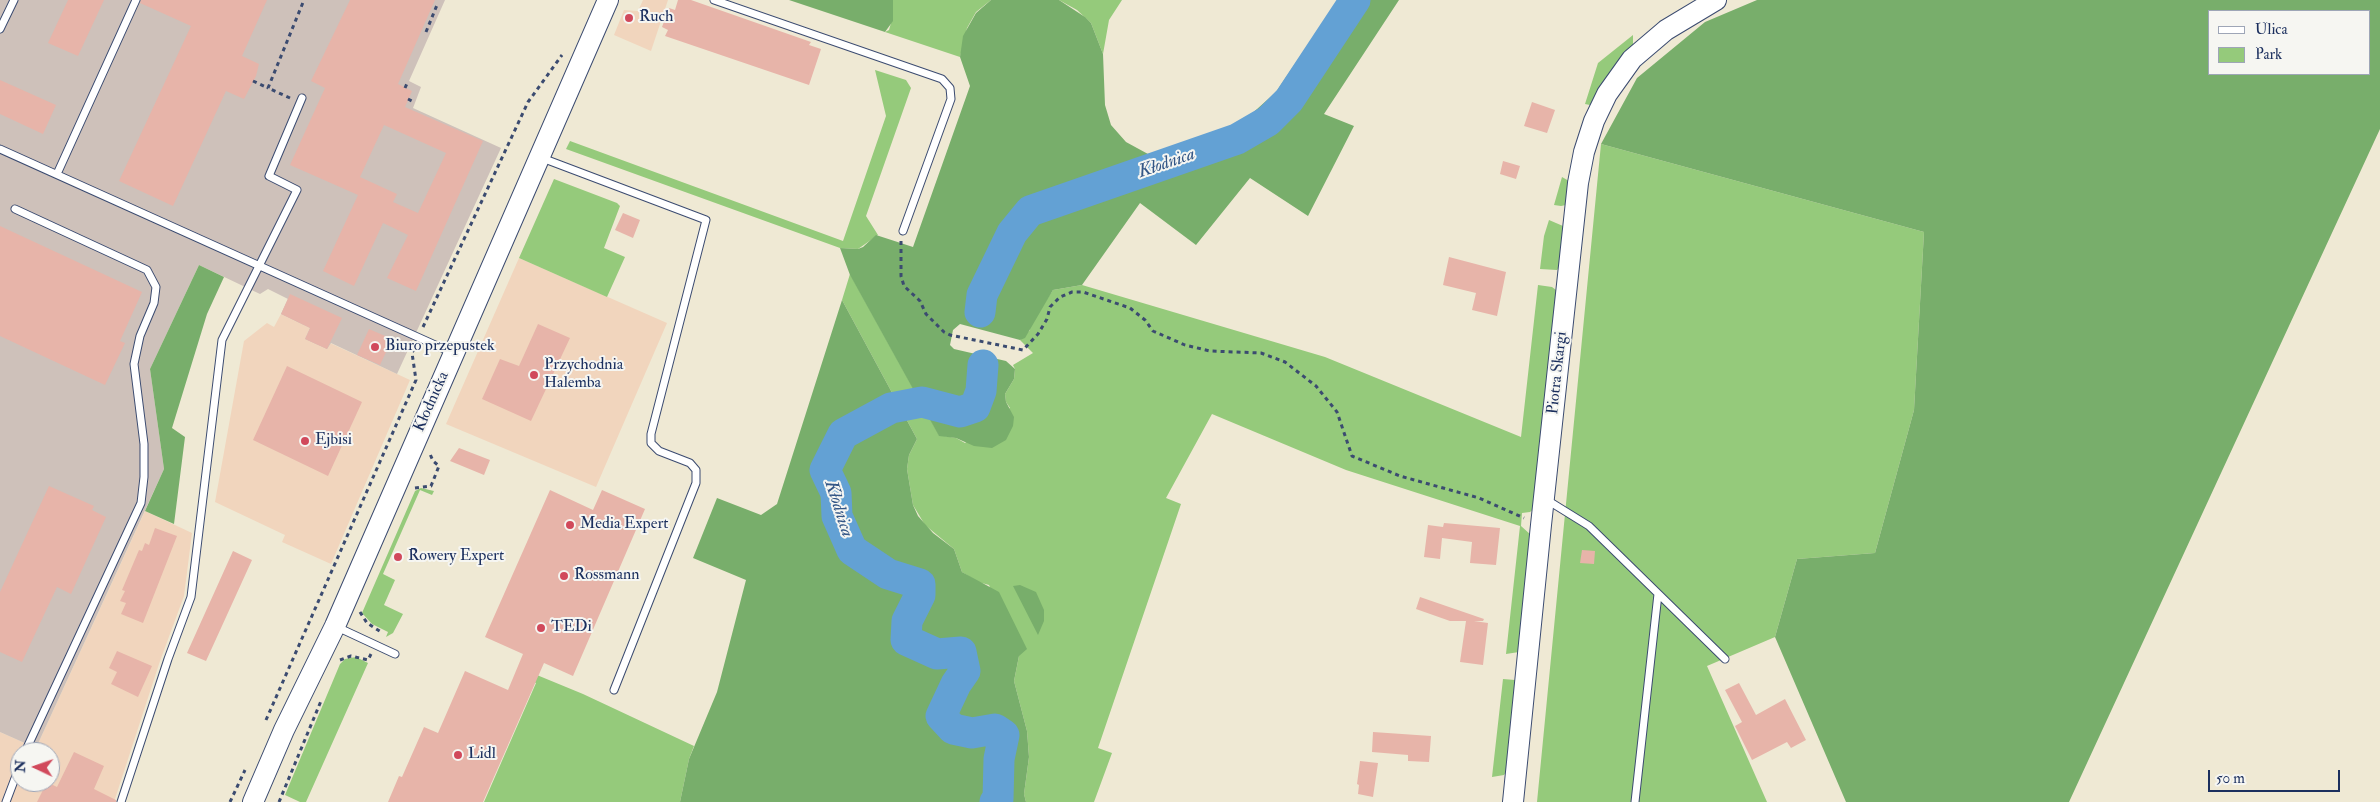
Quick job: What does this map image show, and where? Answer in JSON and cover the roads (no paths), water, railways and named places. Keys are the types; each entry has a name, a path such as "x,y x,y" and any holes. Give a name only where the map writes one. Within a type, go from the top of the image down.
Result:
{"street":[{"name":"Kłodnicka","path":"253,802 284,730 335,626 608,0"},
{"name":"Piotra Skargi","path":"1514,802 1541,525 1578,183 1584,152 1594,121 1614,83 1642,49 1666,30 1716,0"}],"lane":[{"path":"0,28 14,0"},
{"path":"57,174 136,0"},
{"path":"714,0 942,79 950,88 951,99 903,231"},
{"path":"121,802 168,659 191,597 222,340 296,190 269,176 301,100"},
{"path":"0,149 453,353"},
{"path":"539,157 706,220 651,434 651,443 659,451 690,463 696,470 696,483 614,690"},
{"path":"14,209 147,270 156,287 154,303 140,336 134,364 144,444 144,477 141,502 30,742"},
{"path":"1544,499 1589,526 1725,659"},
{"path":"1635,802 1658,594"},
{"path":"335,626 395,654"}],"waterway":[{"name":"Kłodnica","path":"980,312 982,295 1012,233 1030,211 1237,139 1268,121 1289,100 1355,0"},
{"name":"Kłodnica","path":"983,365 981,391 975,407 960,412 922,402 891,408 843,434 825,470 836,493 837,516 852,550 888,574 920,584 920,595 907,621 906,640 937,654 961,652 965,671 956,684 941,716 953,729 972,733 995,729 1004,735 999,759 998,799 995,802"}],"place":[{"name":"Ruch","path":"629,18"},
{"name":"Biuro przepustek","path":"375,347"},
{"name":"Przychodnia Halemba","path":"534,375"},
{"name":"Ejbisi","path":"305,441"},
{"name":"Media Expert","path":"570,525"},
{"name":"Rowery Expert","path":"398,557"},
{"name":"Rossmann","path":"564,576"},
{"name":"TEDi","path":"541,628"},
{"name":"Lidl","path":"458,755"}]}
